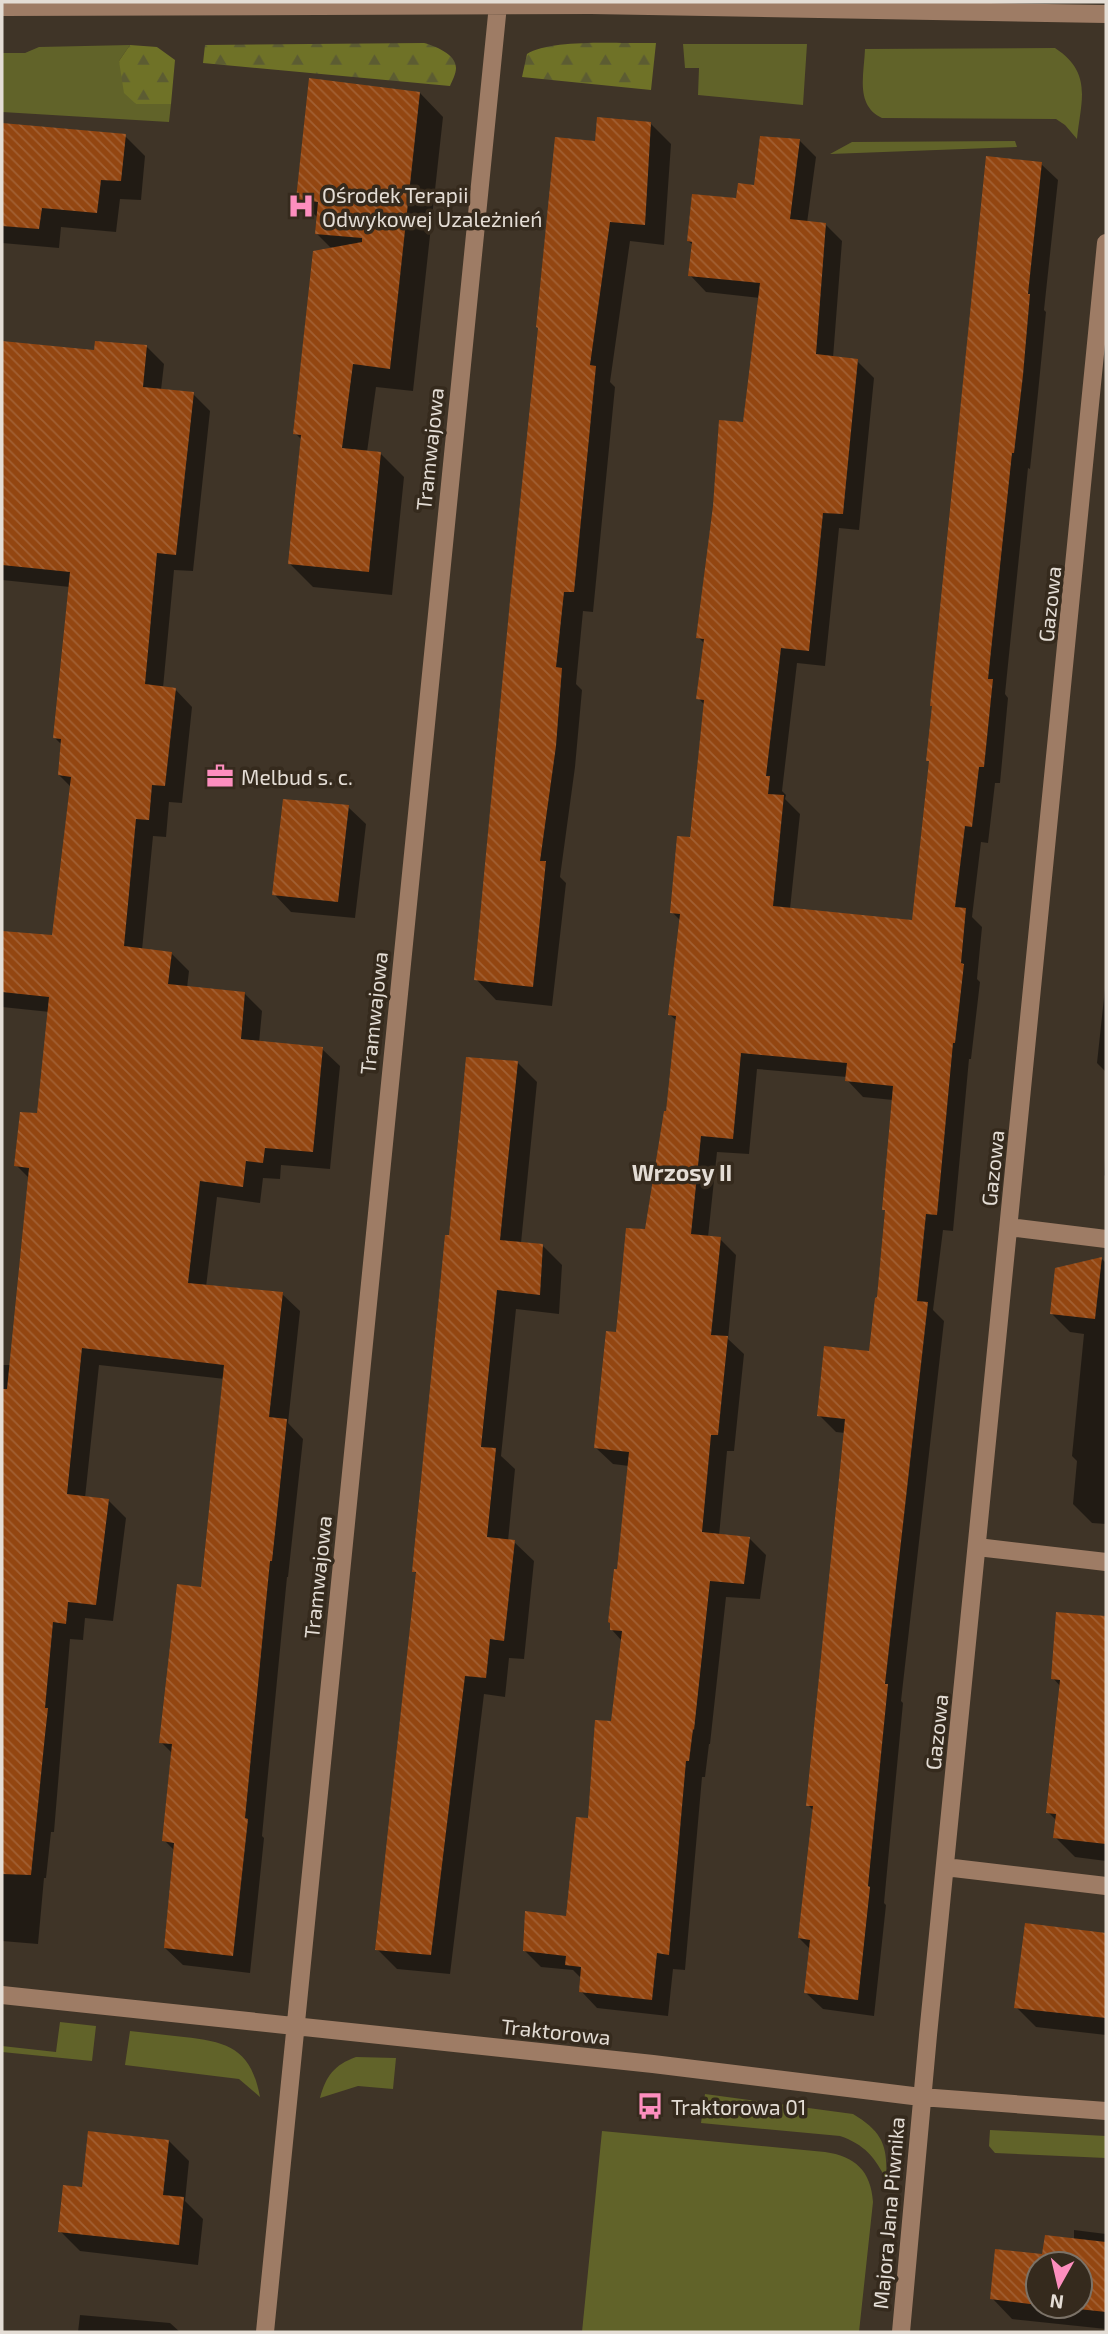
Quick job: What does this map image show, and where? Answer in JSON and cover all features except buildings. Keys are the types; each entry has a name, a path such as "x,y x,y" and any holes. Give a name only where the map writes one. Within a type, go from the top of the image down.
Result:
{"street":[{"path":"2,7 498,5 1106,14"},
{"name":"Tramwajowa","path":"265,2332 498,5"},
{"name":"Gazowa","path":"921,2097 1106,243"},
{"path":"1009,1227 1106,1239"},
{"path":"977,1547 1106,1562"},
{"path":"945,1867 1106,1886"},
{"name":"Traktorowa","path":"2,1995 653,2064 921,2097 1106,2111"},
{"name":"Majora Jana Piwnika","path":"901,2332 921,2097"}],"shaded area":[{"path":"683,44 807,44 803,105 698,95 699,68 685,68"},
{"path":"130,45 119,61 136,104 171,104 169,122 2,112 2,53 25,53 39,47"},
{"path":"1055,48 1067,57 1080,77 1082,100 1077,139 1056,119 882,118 873,112 864,97 865,49"},
{"path":"1015,141 1017,147 830,154 852,142"},
{"path":"60,2022 96,2026 92,2061 2,2052 2,2046 56,2052"},
{"path":"130,2031 200,2039 235,2051 251,2068 260,2097 239,2079 125,2065"},
{"path":"356,2057 396,2058 393,2089 358,2086 320,2098 332,2072"},
{"path":"705,2094 853,2114 871,2127 882,2141 886,2158 886,2180 868,2153 856,2143 840,2136 701,2123"},
{"path":"990,2130 1106,2136 1106,2158 995,2153 989,2146"},
{"path":"602,2131 825,2152 853,2161 869,2182 873,2202 859,2332 582,2332"}],"green space":[{"path":"424,43 453,59 456,70 450,86 203,63 205,45"},
{"path":"656,43 651,90 522,77 527,54 538,49 570,44"},
{"path":"130,45 157,47 175,60 171,104 136,104 124,93 119,61"}],"place":[{"name":"Ośrodek Terapii Odwykowej Uzależnień","path":"301,206"},
{"name":"Melbud s. c.","path":"220,776"},
{"name":"Traktorowa 01","path":"650,2106"}],"district":[{"name":"Wrzosy II","path":"682,1172"}]}
